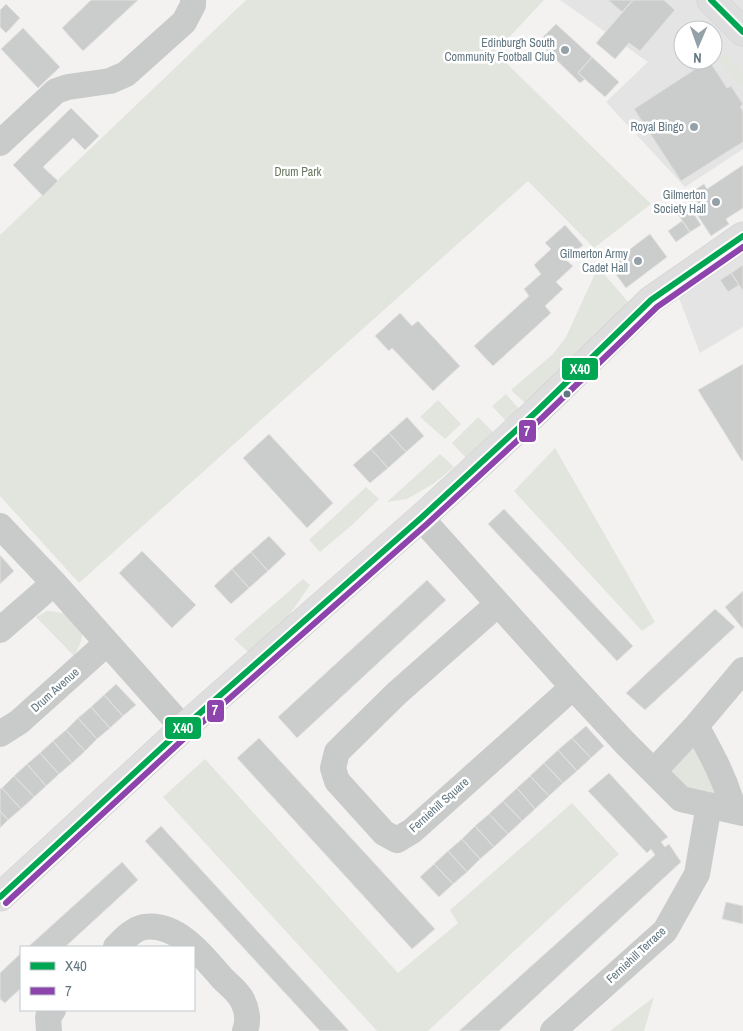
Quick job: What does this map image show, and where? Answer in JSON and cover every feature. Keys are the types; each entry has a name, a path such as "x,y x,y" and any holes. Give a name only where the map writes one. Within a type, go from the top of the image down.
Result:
{"main road":[{"path":"712,0 743,32"},
{"path":"0,897 183,728 421,518 537,411 651,300 743,236"}],"street":[{"path":"0,143 56,91 68,87 110,81 126,74 184,22 193,5 193,0"},
{"path":"421,518 573,687 681,799 738,812"},
{"path":"0,526 54,583 183,728"},
{"path":"0,630 54,583"},
{"name":"Ferniehill Square","path":"498,604 396,694 337,752 333,768 337,781 384,832 397,840 412,831 573,687"},
{"name":"Drum Avenue","path":"0,734 19,722 107,643"},
{"path":"654,771 696,726 743,670"},
{"path":"696,726 718,767 738,812"},
{"name":"Ferniehill Terrace","path":"553,1031 664,931 697,874 709,806"},
{"path":"117,946 131,933 143,927 161,929 179,936 192,946"},
{"path":"195,948 240,997 247,1013 245,1031"},
{"path":"49,1031 48,1017 52,1011"}],"shaded area":[{"path":"560,0 743,0 743,149 685,187 606,102 648,62"},
{"path":"743,246 743,327 700,353 676,290"}],"green space":[{"name":"Drum Park","path":"246,0 544,0 495,52 651,204 594,248 528,181 79,583 0,496 0,235"},
{"path":"726,53 743,73 743,83 739,86 723,65 723,55"},
{"path":"598,267 630,304 579,358 525,403 511,390 553,354 566,337"},
{"path":"506,394 519,409 506,421 492,406"},
{"path":"438,400 461,424 445,439 420,417"},
{"path":"478,417 496,435 469,461 452,443"},
{"path":"555,448 655,622 642,631 514,491"},
{"path":"440,454 454,467 433,484 407,499 387,502"},
{"path":"366,487 379,499 320,552 309,540"},
{"path":"303,579 310,585 288,617 248,652 234,639"},
{"path":"47,611 67,615 79,623 82,629 82,637 74,656 36,617"},
{"path":"693,743 719,780 713,803 688,798 673,777 670,761"},
{"path":"205,759 398,973 458,923 450,910 572,803 619,854 428,1031 377,1031 163,797"},
{"path":"654,997 644,1031 610,1031"}],"building":[{"path":"91,0 138,0 83,51 62,28"},
{"path":"608,0 633,0 622,12"},
{"path":"633,0 664,0 675,10 640,51 629,43 615,59 596,43"},
{"path":"6,4 20,18 6,33 0,27 0,10"},
{"name":"Edinburgh South Community Football Club","path":"556,24 592,57 578,73 585,79 580,83 538,42"},
{"path":"23,28 60,67 38,88 1,49"},
{"path":"592,57 619,82 605,97 578,73"},
{"name":"Royal Bingo","path":"694,70 715,70 727,88 731,86 743,104 740,107 743,111 743,142 681,181 634,109"},
{"path":"71,108 99,136 85,150 73,138 43,167 58,181 43,196 13,165"},
{"name":"Gilmerton Society Hall","path":"743,165 743,208 726,219 729,224 711,236 685,196 704,184 707,189"},
{"path":"688,205 701,225 690,232 677,213"},
{"path":"682,221 690,232 676,242 668,231"},
{"path":"565,225 583,245 566,260 573,266 556,282 563,289 545,306 551,313 493,366 474,346 529,296 524,289 541,274 534,265 551,249 545,243"},
{"name":"Gilmerton Army Cadet Hall","path":"650,234 667,257 626,288 609,265"},
{"path":"743,265 743,291 731,273"},
{"path":"731,273 739,285 728,292 720,280"},
{"path":"400,313 412,326 418,321 460,366 433,391 392,348 389,351 375,336"},
{"path":"743,364 743,460 742,461 698,390"},
{"path":"407,417 424,436 406,452 389,433"},
{"path":"389,433 406,452 388,468 371,449"},
{"path":"269,434 333,503 307,528 243,458"},
{"path":"371,449 388,468 370,483 353,465"},
{"path":"504,509 633,646 617,661 488,524"},
{"path":"269,536 286,554 268,571 251,552"},
{"path":"142,551 196,605 172,628 119,573"},
{"path":"251,552 268,571 249,588 232,569"},
{"path":"0,555 14,571 0,584"},
{"path":"232,569 249,588 231,604 214,586"},
{"path":"427,580 446,600 297,738 278,717"},
{"path":"743,591 743,629 725,607"},
{"path":"715,609 735,627 645,710 626,693"},
{"path":"116,684 136,705 123,716 104,695"},
{"path":"104,695 123,716 110,728 91,707"},
{"path":"91,707 110,728 97,739 78,718"},
{"path":"78,718 97,739 85,751 66,730"},
{"path":"586,726 604,746 591,758 572,738"},
{"path":"66,730 85,751 72,763 53,741"},
{"path":"259,738 435,929 412,949 237,758"},
{"path":"572,738 591,758 577,771 558,750"},
{"path":"53,741 72,763 59,774 40,753"},
{"path":"558,750 577,771 563,783 544,763"},
{"path":"40,753 59,774 46,786 27,764"},
{"path":"544,763 563,783 549,796 530,776"},
{"path":"27,764 46,786 34,797 14,776"},
{"path":"609,773 668,837 661,842 665,847 669,844 681,862 499,1031 459,1031 655,855 651,849 647,853 588,791"},
{"path":"14,776 34,797 21,809 2,788"},
{"path":"530,776 549,796 535,809 517,788"},
{"path":"2,788 21,809 8,820 0,811 0,789"},
{"path":"517,788 535,809 522,821 503,801"},
{"path":"503,801 522,821 508,834 489,814"},
{"path":"0,811 8,820 0,828"},
{"path":"489,814 508,834 494,847 475,826"},
{"path":"161,826 349,1031 320,1031 145,841"},
{"path":"475,826 494,847 480,859 462,839"},
{"path":"462,839 480,859 467,872 448,851"},
{"path":"448,851 467,872 453,884 434,864"},
{"path":"122,862 138,880 66,946 29,946"},
{"path":"434,864 453,884 439,897 420,877"},
{"path":"726,902 743,906 743,924 722,919"},
{"path":"20,954 20,989 5,1003 0,999 0,973"}],"transit line":[{"name":"X40","path":"711,0 743,32"},
{"name":"X40","path":"0,897 183,728 421,518 537,411 651,300 743,236"},
{"name":"7","path":"6,903 189,734 427,524 543,417 657,307 743,247"}],"place":[{"name":"Edinburgh South Community Football Club","path":"565,50"},
{"name":"Royal Bingo","path":"694,127"},
{"name":"Gilmerton Society Hall","path":"716,202"},
{"name":"Gilmerton Army Cadet Hall","path":"638,261"}]}
